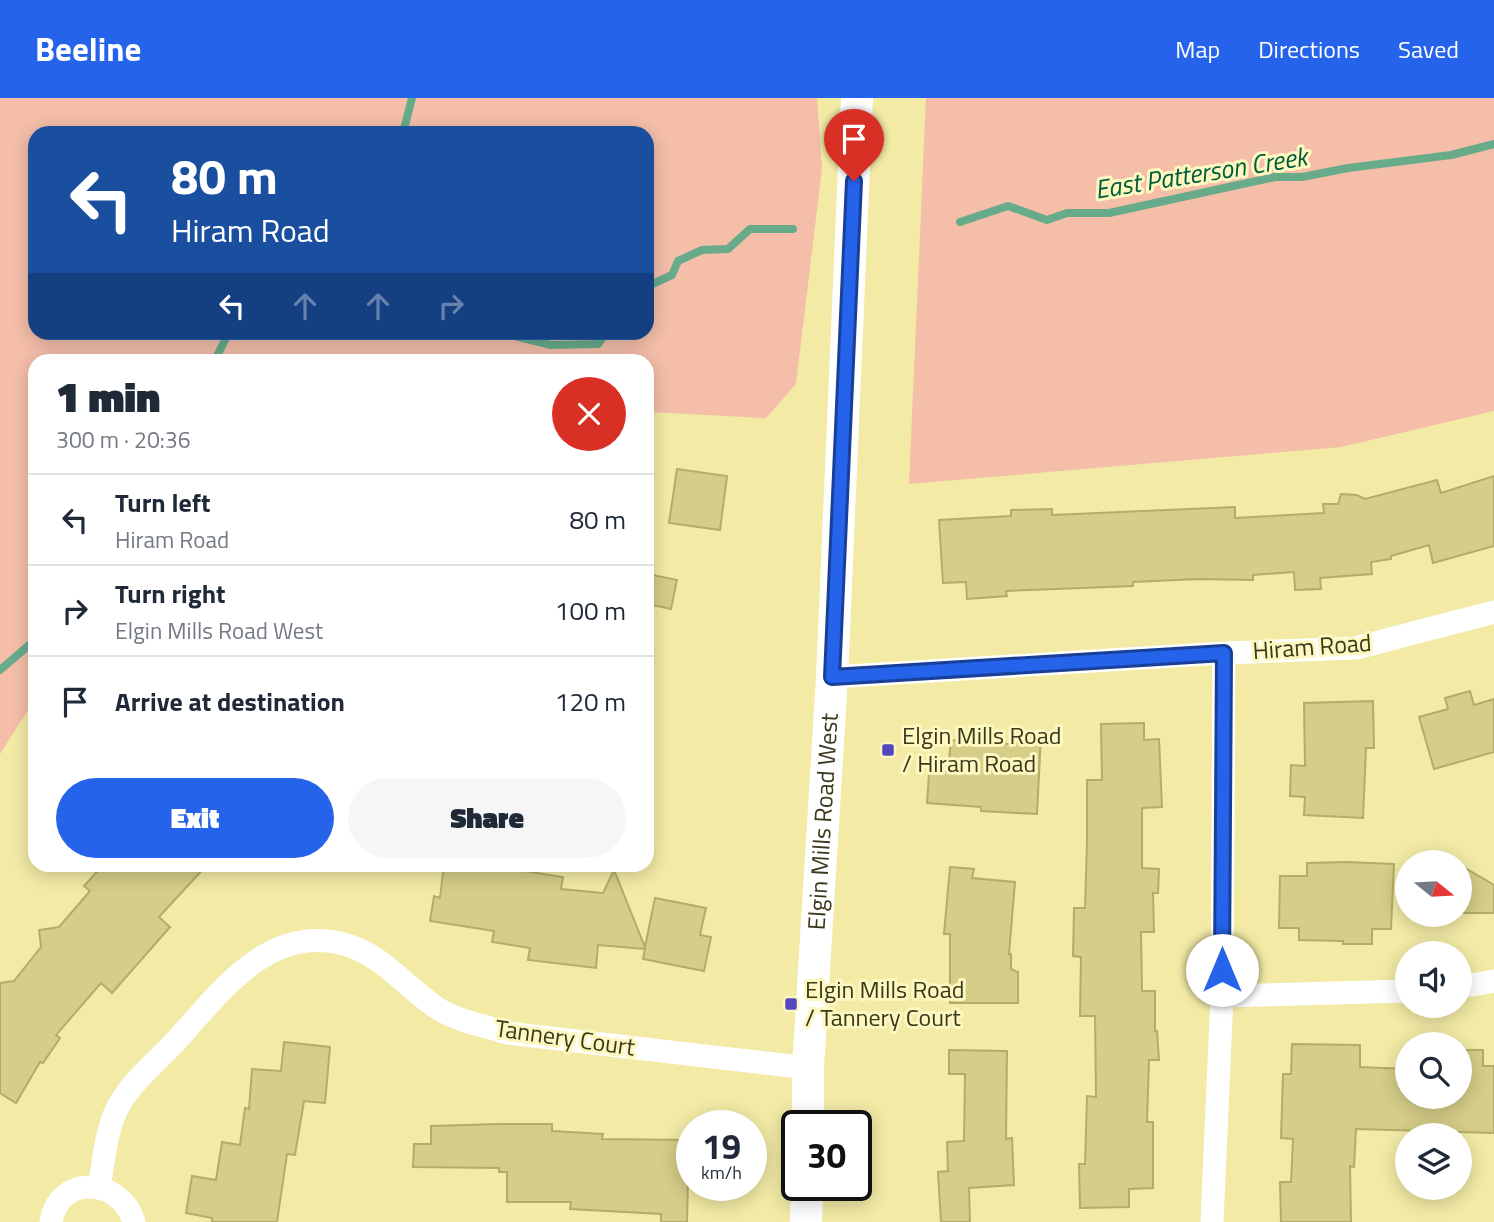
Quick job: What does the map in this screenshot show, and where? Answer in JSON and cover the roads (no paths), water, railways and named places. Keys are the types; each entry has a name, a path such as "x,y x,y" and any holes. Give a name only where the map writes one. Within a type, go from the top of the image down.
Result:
{"main road":[{"name":"Elgin Mills Road West","path":"808,1110 808,1068 832,677 857,98"},
{"path":"806,1222 807,1201"}],"street":[{"name":"Hiram Road","path":"832,677 1224,653 1356,648 1494,612"},
{"path":"1212,1222 1222,996 1224,653"},
{"name":"Tannery Court","path":"99,1187 110,1128 121,1100 226,985 255,960 287,944 321,940 352,946 378,961 438,1009 507,1033 808,1068"},
{"path":"1472,985 1494,981"},
{"path":"1222,996 1395,991"},
{"path":"51,1222 59,1202 70,1193 99,1187 122,1199 134,1222"}],"waterway":[{"path":"405,126 412,98"},
{"name":"East Patterson Creek","path":"960,222 1008,206 1047,220 1067,213 1109,213 1275,177 1302,177 1348,168 1451,155 1494,144"},
{"name":"East Patterson Creek","path":"654,283 672,275 678,261 702,250 728,249 750,229 793,229"},
{"name":"East Patterson Creek","path":"218,354 225,340"},
{"name":"East Patterson Creek","path":"531,340 551,345 598,344 601,340"},
{"name":"East Patterson Creek","path":"0,670 28,646"}],"place":[{"name":"Elgin Mills Road / Hiram Road","path":"888,750"},
{"name":"Elgin Mills Road / Tannery Court","path":"791,1004"}]}
